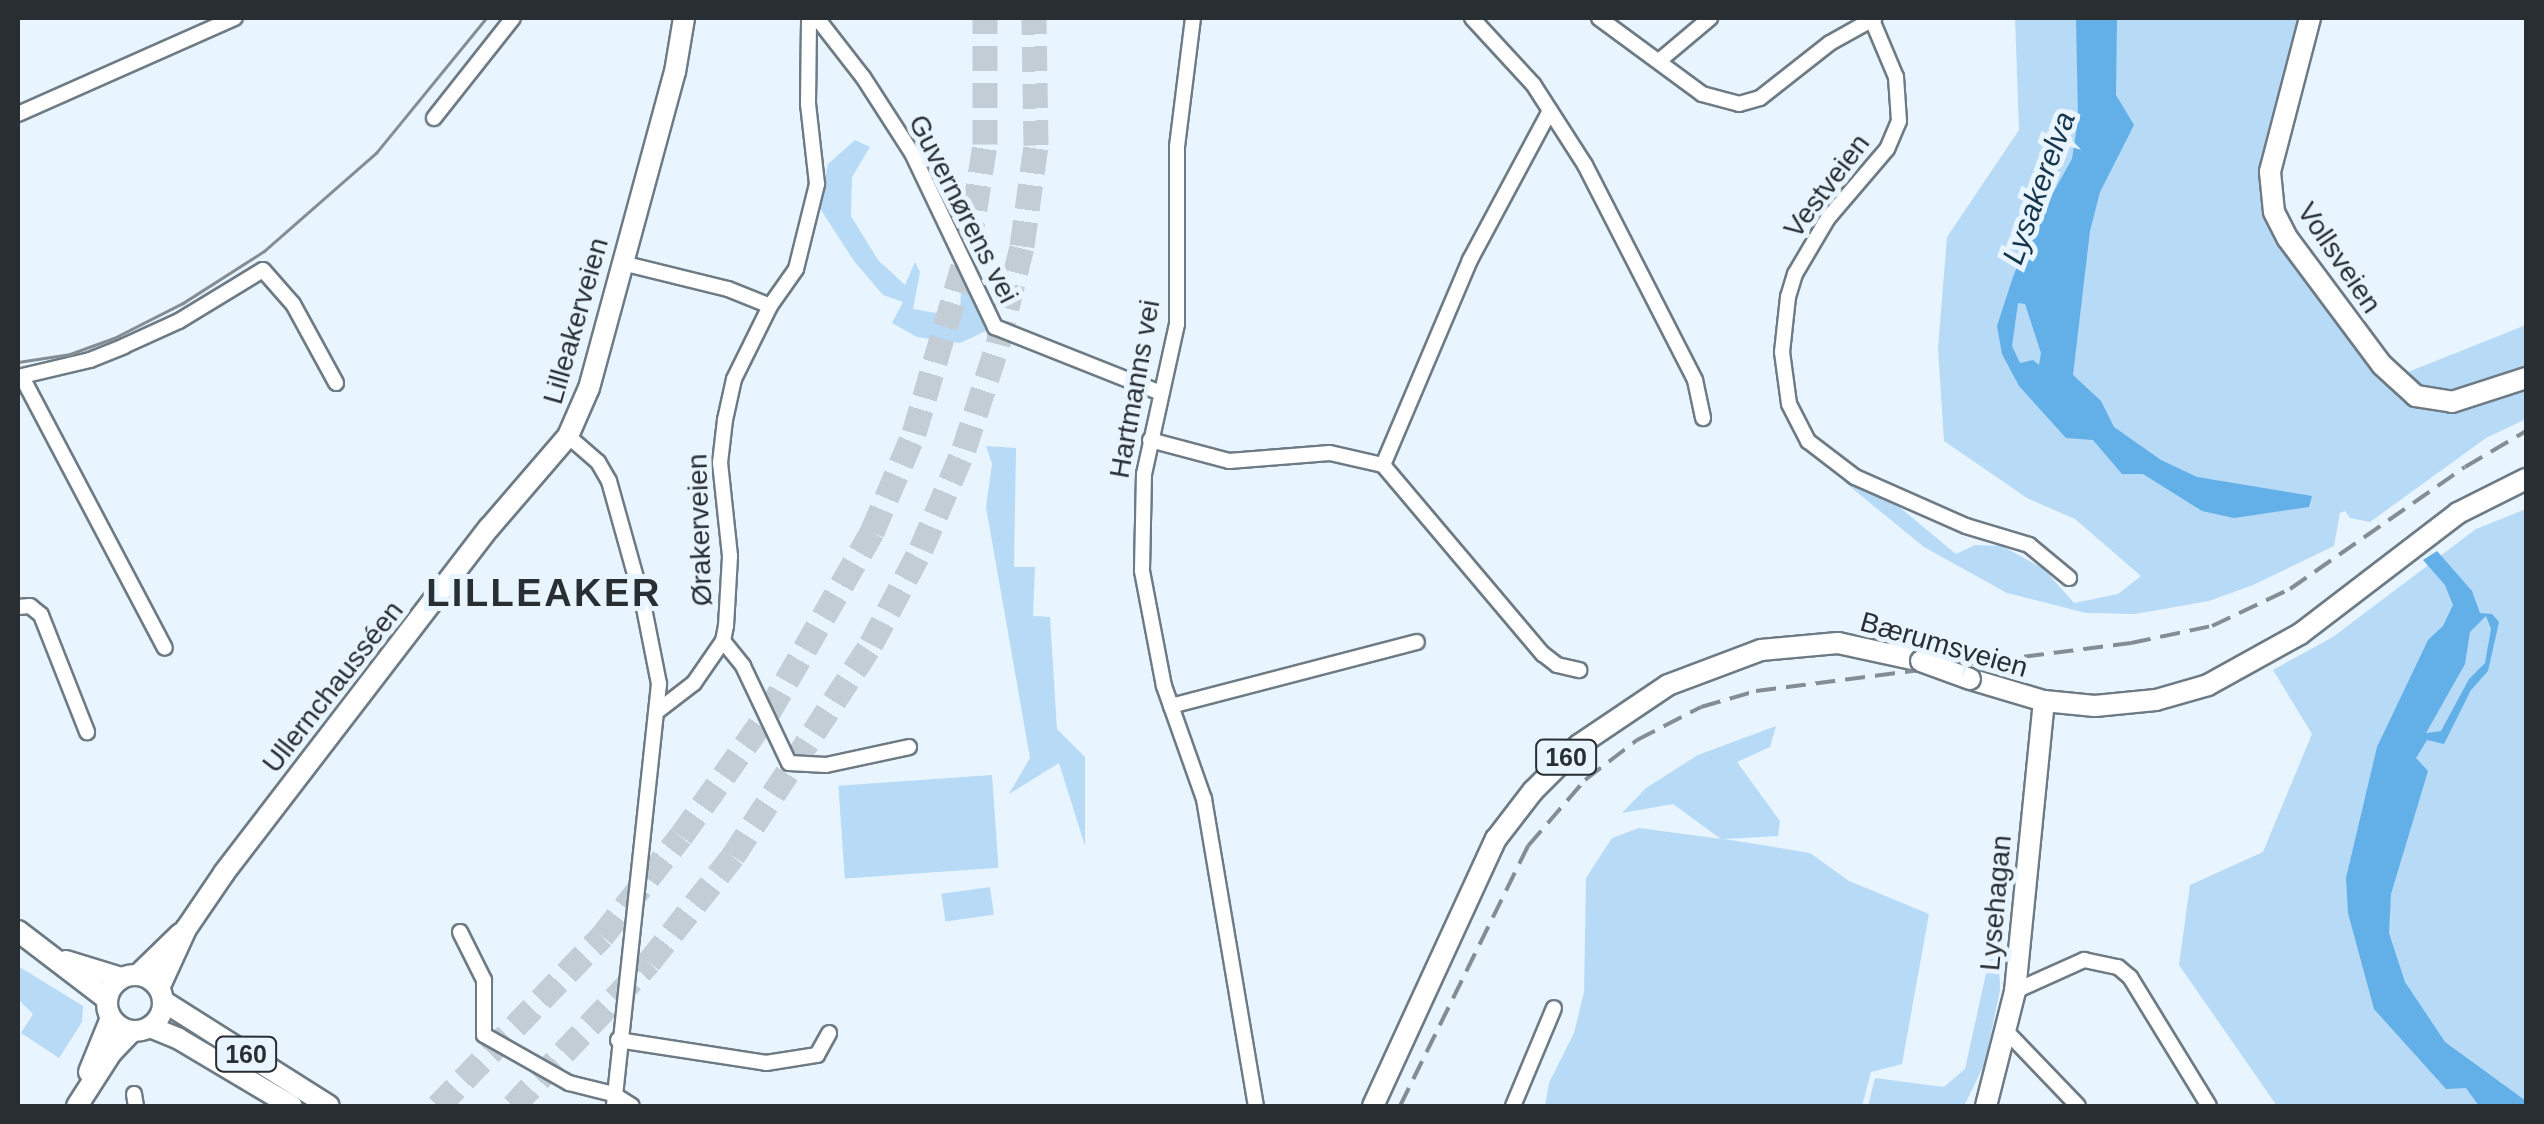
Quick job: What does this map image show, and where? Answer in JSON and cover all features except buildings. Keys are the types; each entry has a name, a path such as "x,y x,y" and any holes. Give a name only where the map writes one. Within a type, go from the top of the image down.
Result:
{"main road":[{"name":"Lilleakerveien","path":"568,436 584,404 675,72 684,18"},
{"name":"Vollsveien","path":"2310,18 2270,172 2270,198 2288,239 2382,365 2416,396 2452,402 2526,378"},
{"name":"Ullernchausséen","path":"109,1008 130,976 186,929 489,528 568,436"},
{"name":"Bærumsveien","path":"1373,1106 1488,853 1533,791 1579,744 1668,685 1761,650 1838,643 1921,661 2044,701 2116,705 2191,691 2270,654 2442,524 2526,479"},
{"name":"Lysehagan","path":"1986,1106 2008,1033 2015,991 2044,701"},
{"name":"Ullernchausséen","path":"141,1029 160,1016 161,994 186,929"},
{"name":"160","path":"18,932 52,956 109,1008 141,1029 196,1049 292,1106"},
{"name":"160","path":"52,956 130,976 329,1106"},
{"path":"81,1100 109,1008"},
{"path":"81,1100 141,1029"}],"street":[{"path":"18,114 235,18"},
{"path":"434,118 514,18"},
{"name":"Ørakerveien","path":"659,710 682,695 722,641 730,556 722,483 722,436 734,379 770,306 796,268 816,184 808,104 809,18"},
{"name":"Guvernørens vei","path":"817,18 864,78 912,153 996,326 1161,393"},
{"name":"Hartmanns vei","path":"1194,18 1177,146 1176,324 1144,474 1142,571 1155,650 1204,799 1256,1106"},
{"path":"1472,18 1518,66 1550,111 1630,250 1695,380 1703,418"},
{"name":"Vestveien","path":"1599,18 1702,94 1739,104 1760,98 1830,43 1874,19 1892,61 1899,121 1887,149 1828,218 1796,274 1788,297 1782,352 1790,404 1808,440 1855,476 1966,526 2029,544 2051,558 2069,578"},
{"path":"1658,60 1710,18"},
{"path":"1383,465 1470,260 1550,111"},
{"path":"622,263 728,289 770,306"},
{"path":"165,648 20,377 90,360 168,327 263,270 294,304 336,384"},
{"name":"Lilleakerveien","path":"568,436 598,462 609,482 652,640 659,710 614,1100"},
{"path":"1150,440 1229,460 1330,452 1383,465 1542,654 1557,665 1579,670"},
{"path":"18,607 30,606 41,615 86,732"},
{"name":"Ørakerveien","path":"722,641 743,666 789,763 826,765 908,748"},
{"path":"1171,706 1417,642"},
{"path":"460,932 484,980 484,1035 584,1090 632,1106"},
{"path":"2015,991 2084,960 2118,966 2130,977 2209,1106"},
{"path":"1513,1106 1554,1008"},
{"path":"618,1040 766,1064 817,1055 829,1033"},
{"path":"2008,1033 2078,1106"}],"shaded area":[{"path":"2015,18 2310,18 2278,129 2279,223 2393,378 2526,325 2526,419 2486,438 2370,522 2350,518 2345,511 2340,513 2334,546 2253,585 2209,601 2135,614 2086,613 2007,593 1924,547 1842,480 1892,501 1956,554 1975,545 2002,546 2044,569 2074,603 2118,594 2141,576 2075,519 2027,498 1944,441 1938,348 1947,237 2019,130"},
{"path":"855,140 870,147 852,177 851,216 878,260 905,285 915,262 920,272 913,309 942,314 960,310 962,272 986,331 960,343 917,337 892,323 903,302 883,295 854,261 819,207 828,164"},
{"path":"986,446 1016,448 1014,567 1035,567 1033,616 1050,617 1057,729 1085,757 1085,846 1059,763 1009,794 1030,758 986,507 992,464"},
{"path":"2526,509 2526,1106 2277,1106 2179,965 2190,885 2263,852 2312,734 2273,670 2333,637 2476,529"},
{"path":"1776,726 1770,747 1737,762 1780,821 1778,836 1724,839 1810,853 1849,881 1929,914 1902,1064 1871,1072 1862,1106 1545,1106 1549,1083 1574,1033 1584,992 1586,878 1612,838 1639,828 1721,839 1673,804 1622,813 1646,788 1698,755"},
{"path":"992,775 998,868 845,879 838,786"},
{"path":"990,887 994,915 945,922 941,894"},
{"path":"1987,905 2004,911 1998,920 2000,990 1985,1063 1964,1106 1868,1106 1875,1078 1944,1087 1965,1069 1993,942"},
{"path":"18,966 83,1006 82,1022 59,1058 21,1033 33,1014 18,999"}],"water":[{"path":"2076,18 2117,18 2116,95 2134,125 2100,192 2090,231 2073,375 2101,401 2114,427 2161,460 2197,477 2312,496 2309,507 2234,518 2202,511 2143,474 2122,474 2093,440 2066,438 2019,386 2002,354 1997,326 2028,237 2072,159 2078,119","holes":["2018,303 2025,304 2041,353 2039,365 2033,360 2020,363 2012,346"]},
{"path":"2437,551 2472,591 2480,613 2492,614 2499,622 2488,671 2471,690 2444,744 2427,740 2416,758 2428,771 2391,894 2389,933 2405,982 2445,1042 2526,1101 2526,1106 2479,1106 2466,1088 2446,1089 2374,1009 2348,913 2346,878 2377,747 2428,640 2443,626 2453,605 2445,585 2423,560","holes":["2486,616 2491,629 2485,663 2469,679 2441,731 2426,733 2465,664 2470,632"]}],"tunnel":[{"path":"438,1106 602,936 681,836 768,713 872,532 914,433 969,246 985,144 985,18"},
{"path":"513,1106 649,962 733,856 871,644 921,549 964,449 998,344 1022,246 1036,145 1034,18"}],"tram line":[{"path":"18,362 70,354 114,338 183,303 264,251 376,153 486,18"}],"railway":[{"path":"1400,1106 1528,846 1585,780 1637,740 1701,707 1756,691 2131,643 2212,626 2290,589 2465,467 2526,431"}],"district":[{"name":"LILLEAKER","path":"544,594"}],"water label":[{"name":"Lysakerelva","path":"2039,188"}]}
